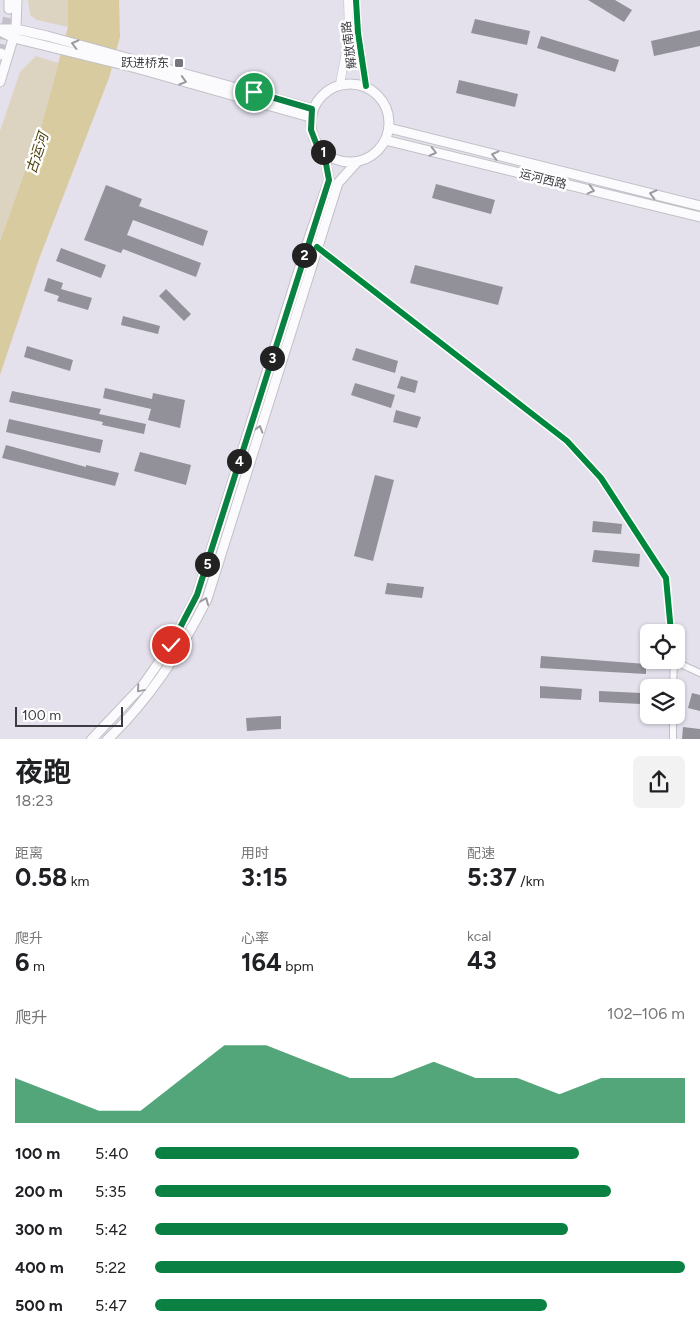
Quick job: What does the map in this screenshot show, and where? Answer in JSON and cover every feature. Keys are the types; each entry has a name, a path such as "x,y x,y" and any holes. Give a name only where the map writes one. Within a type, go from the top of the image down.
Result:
{"main road":[{"path":"0,82 15,33 17,0"},
{"path":"0,30 137,64 311,113"},
{"path":"353,83 366,86 376,93 384,103 389,115 389,128 385,140 378,150 368,158 357,162 335,160 324,153 313,137 311,113 324,93 340,84 353,83"},
{"name":"运河西路","path":"389,128 700,206"},
{"name":"运河西路","path":"385,140 700,217"},
{"path":"92,739 143,685 171,645 197,595 305,250 329,180 324,153"},
{"path":"108,739 149,695 177,655 207,599 338,183 357,162"}],"street":[{"name":"解放南路","path":"340,84 349,35 348,0"},
{"name":"解放南路","path":"356,0 358,33 366,86"},
{"path":"317,247 567,441 600,478 666,578 670,624"},
{"path":"685,665 700,672"},
{"path":"673,724 673,739"}],"shaded area":[{"path":"28,0 68,0 68,27 37,20 30,15"},
{"path":"36,56 58,63 42,124 0,241 0,131 20,72"}],"water":[{"name":"古运河","path":"68,0 119,0 120,37 109,78 39,259 0,375 0,241 42,124 68,27"}],"building":[{"path":"588,0 615,0 632,10 624,22"},
{"path":"475,19 530,31 527,45 471,33"},
{"path":"700,30 700,46 654,56 651,41"},
{"path":"541,36 619,60 615,72 537,48"},
{"path":"459,80 518,94 515,107 456,93"},
{"path":"436,184 495,200 491,214 432,198"},
{"path":"106,185 142,199 139,206 208,231 203,246 133,220 127,235 201,263 196,277 123,249 121,253 84,240"},
{"path":"61,248 106,265 101,278 56,261"},
{"path":"415,265 503,287 498,305 410,283"},
{"path":"48,278 63,283 61,289 92,298 88,310 57,301 59,296 44,291"},
{"path":"166,289 191,314 184,321 159,296"},
{"path":"123,316 160,326 158,334 121,325"},
{"path":"27,346 73,360 70,371 24,357"},
{"path":"356,348 398,361 395,373 352,360"},
{"path":"401,376 418,381 415,393 397,388"},
{"path":"355,383 395,395 391,408 351,395"},
{"path":"105,388 152,399 153,393 185,400 180,428 148,420 151,409 103,398"},
{"path":"12,391 101,409 99,414 146,424 144,434 102,425 103,422 9,402"},
{"path":"396,410 421,417 417,428 393,422"},
{"path":"9,419 103,440 100,453 6,432"},
{"path":"6,445 86,467 86,465 119,473 115,486 2,458"},
{"path":"140,452 191,465 186,485 134,471"},
{"path":"375,475 394,480 373,561 354,556"},
{"path":"593,521 622,524 621,534 592,532"},
{"path":"594,550 640,554 639,567 592,562"},
{"path":"387,583 424,587 422,598 385,594"},
{"path":"541,656 640,664 640,669 646,669 646,674 540,668"},
{"path":"540,686 582,689 581,700 540,698"},
{"path":"599,691 640,693 640,704 599,702"},
{"path":"692,693 700,695 700,711 688,708"},
{"path":"281,716 281,729 247,731 246,718"},
{"path":"683,727 700,729 700,739 682,739"}],"tunnel":[{"path":"1,53 9,9"}],"cycle path":[{"path":"356,0 358,33 366,86"},
{"path":"317,247 567,441 601,478 666,578 670,624"}],"place":[{"name":"跃进桥东","path":"179,63"}],"route":[{"path":"171,645 197,595 308,241 329,180 324,153 316,143 311,130 310,117 312,109 254,92"}]}
